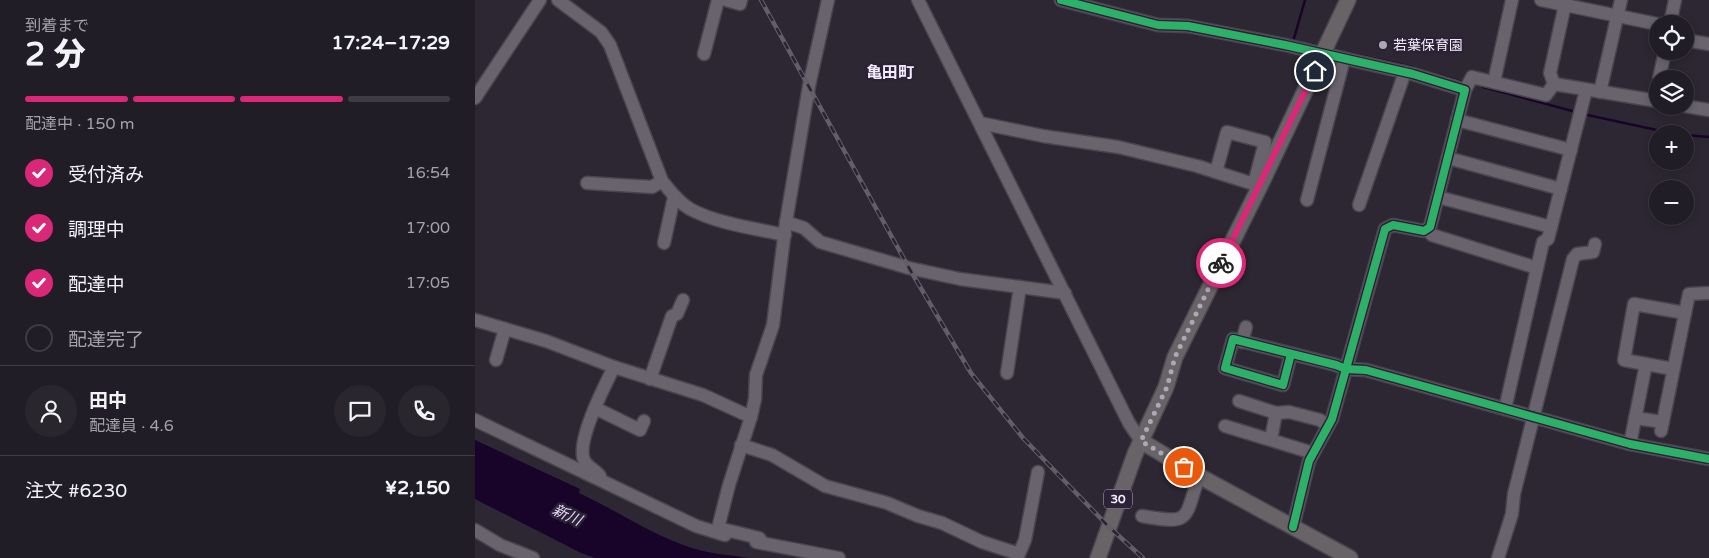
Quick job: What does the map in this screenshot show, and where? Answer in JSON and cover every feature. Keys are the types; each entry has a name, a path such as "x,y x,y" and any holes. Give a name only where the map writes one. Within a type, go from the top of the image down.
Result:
{"main road":[{"name":"30","path":"1098,558 1108,526 1141,441 1167,387 1175,357 1348,0"},
{"path":"1141,441 1199,476 1350,558"}],"street":[{"path":"475,98 540,0"},
{"path":"558,0 601,32 610,45 662,181 674,197 689,208 716,219 785,235"},
{"path":"704,54 719,0"},
{"path":"726,0 740,4 741,0"},
{"path":"763,544 759,538 718,528 741,445 751,417 755,399 756,375 773,326 786,222 809,86 828,0"},
{"path":"918,0 1129,423 1141,441"},
{"path":"1061,0 1158,25 1188,26 1325,50 1343,59 1405,72 1465,90"},
{"path":"1494,82 1512,0"},
{"path":"1541,0 1566,2 1649,22"},
{"path":"1600,92 1621,0"},
{"path":"1672,15 1675,0"},
{"path":"1554,84 1550,73 1566,2"},
{"path":"1694,42 1709,44"},
{"path":"1307,200 1343,59"},
{"path":"1359,205 1405,72"},
{"path":"1293,527 1304,479 1313,452 1328,426 1346,369 1385,229 1393,225 1424,231 1430,227 1465,90 1472,77 1546,95 1554,84"},
{"path":"1554,84 1649,100"},
{"path":"1505,409 1543,242 1548,240 1586,90"},
{"path":"1694,108 1709,110"},
{"path":"1457,120 1571,150"},
{"path":"980,122 1043,136 1119,147 1217,172 1257,185 1265,142 1227,132 1217,172"},
{"path":"1448,158 1561,189"},
{"path":"587,183 652,186 662,181"},
{"path":"664,243 674,197"},
{"path":"1438,197 1551,227"},
{"path":"786,222 804,228 820,242 959,280 1065,293"},
{"path":"1427,229 1432,235 1537,268"},
{"path":"1498,558 1512,514 1514,494 1573,259 1577,254 1593,252 1595,244"},
{"path":"1007,373 1020,287"},
{"path":"1635,418 1662,426 1689,294 1709,293"},
{"path":"650,378 672,316 677,314 683,300"},
{"path":"1673,370 1624,360 1633,304 1685,313"},
{"path":"475,320 546,341 614,367 703,395 751,417"},
{"path":"1242,342 1246,327"},
{"path":"496,360 505,329"},
{"path":"1291,354 1283,386 1225,368 1233,339 1242,342 1291,354 1346,369 1365,370 1630,444 1709,459"},
{"path":"1630,444 1646,364"},
{"path":"604,483 599,473 585,463 582,454 595,408 614,367"},
{"path":"1239,401 1276,413 1289,412 1320,420 1328,426"},
{"path":"595,408 640,430 644,421"},
{"path":"1272,434 1276,413"},
{"path":"475,420 696,526 763,544 839,558"},
{"path":"1225,426 1313,452"},
{"path":"741,445 772,455 825,486 887,503 941,523 982,542 1019,554 1025,540 1038,472"},
{"path":"1142,516 1172,522 1179,520 1186,515 1199,476"},
{"path":"475,530 500,545 533,558"}],"water":[{"name":"新川","path":"475,440 580,489 579,493 663,537 699,550 749,558 595,558 581,553 475,499"}],"waterway":[{"path":"1293,42 1305,0"},
{"path":"1308,44 1320,46"},
{"path":"1349,53 1408,66 1462,82"},
{"path":"1483,87 1576,112"},
{"path":"1583,114 1649,128"},
{"path":"1694,136 1709,137"}],"railway":[{"path":"761,0 909,268 971,373 1023,438 1108,526 1143,558"}],"cycle path":[{"path":"1061,0 1158,25 1188,26 1285,45 1413,74 1465,90 1430,227 1424,231 1393,225 1385,229 1332,419 1309,461 1293,527"},
{"path":"1291,354 1283,385 1225,368 1233,339 1336,365 1346,369 1366,370 1630,444 1709,459"}],"way so far":[{"path":"1184,467 1141,441 1167,387 1175,357 1221,263"}],"place":[{"name":"若葉保育園","path":"1383,45"}],"district":[{"name":"亀田町","path":"890,72"}],"route":[{"path":"1221,263 1315,71"}]}
